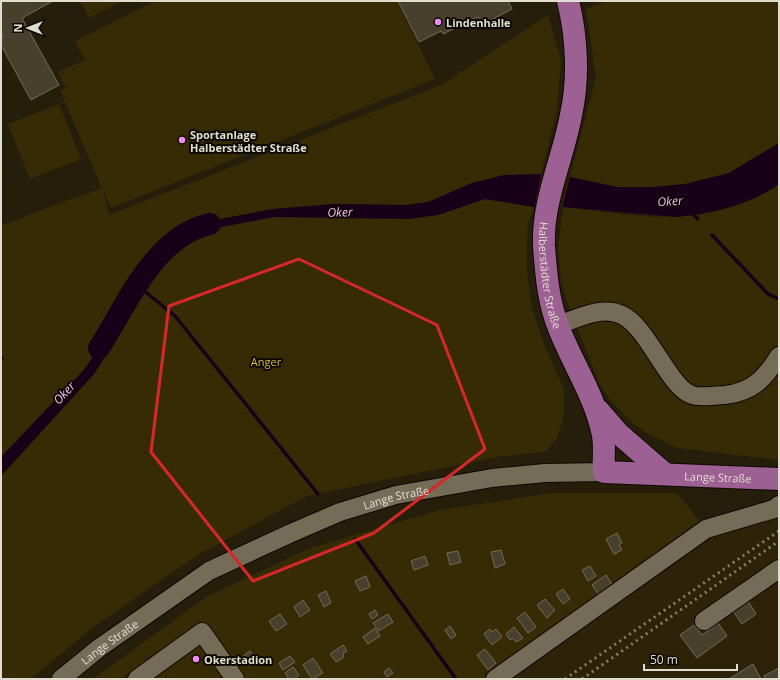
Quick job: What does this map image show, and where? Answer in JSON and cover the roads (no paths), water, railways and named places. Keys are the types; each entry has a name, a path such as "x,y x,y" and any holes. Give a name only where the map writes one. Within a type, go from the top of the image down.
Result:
{"main road":[{"name":"Halberstädter Straße","path":"568,1 573,22 575,46 575,86 571,115 547,211 544,244 548,291 558,326 595,407 603,437 604,472"},
{"path":"595,407 618,433 664,473"},
{"name":"Lange Straße","path":"604,472 664,473 779,479"}],"street":[{"path":"558,326 587,314 609,312 622,315 637,327 679,385 690,395 702,397 731,394 752,388 767,374 779,356"},
{"name":"Lange Straße","path":"61,679 99,648 209,572 289,534 340,512 396,495 492,478 545,473 604,472"},
{"path":"494,679 706,529 774,509 779,505"},
{"path":"704,621 779,569"},
{"path":"137,679 202,632 235,679"}],"water":[{"path":"779,143 779,184 756,198 717,211 676,217 563,207 570,177 617,187 654,187 685,184 729,173"},
{"path":"541,174 534,207 485,199 438,215 409,219 274,217 210,229 187,241 164,262 143,290 122,330 94,374 1,476 1,457 84,370 116,322 138,281 186,233 210,221 273,209 334,204 406,205 428,202 472,183 504,175"}],"waterway":[{"path":"692,213 698,219"},
{"name":"Oker","path":"99,348 144,274 158,257 173,242 190,231 210,224"},
{"path":"712,235 768,294 779,299"},
{"path":"135,286 143,290 175,316 318,494"},
{"path":"355,539 456,679"}],"railway":[{"path":"565,679 779,531"},
{"path":"582,679 779,541"}],"place":[{"name":"Lindenhalle","path":"438,22"},
{"name":"Sportanlage Halberstädter Straße","path":"182,140"},
{"name":"Okerstadion","path":"196,659"}],"park label":[{"name":"Anger","path":"266,361"}]}
